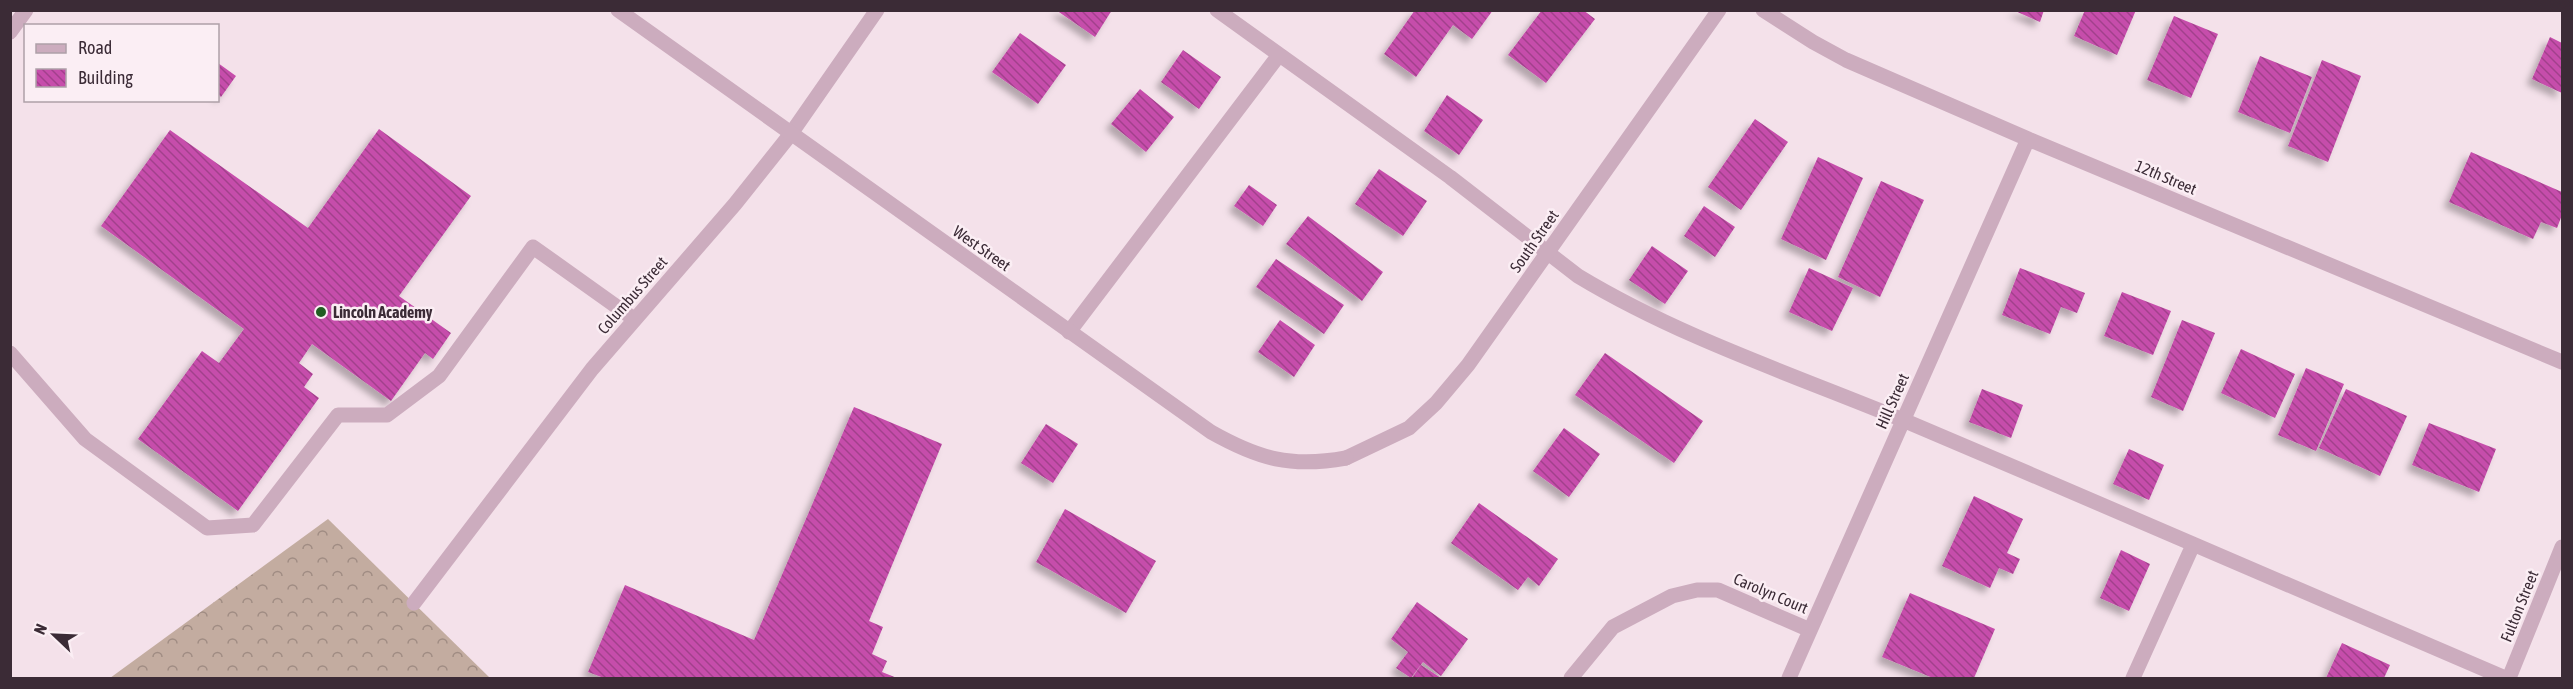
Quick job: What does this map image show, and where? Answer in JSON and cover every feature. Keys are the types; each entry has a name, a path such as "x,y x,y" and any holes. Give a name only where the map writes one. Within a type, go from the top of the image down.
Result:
{"street":[{"path":"10,32 26,10"},
{"name":"West Street","path":"618,10 790,135 1211,432 1251,453 1292,462 1324,462 1346,458"},
{"name":"Columbus Street","path":"414,603 552,420 634,319 735,204 790,135 877,10"},
{"path":"1217,10 1450,177 1578,276 1647,313 2507,678"},
{"name":"South Street","path":"1346,458 1388,439 1421,418 1468,365 1719,10"},
{"name":"12th Street","path":"1763,10 1846,60 2028,139 2562,362"},
{"path":"1069,332 1279,55"},
{"name":"Hill Street","path":"1789,678 2028,139"},
{"path":"10,353 85,440 207,528 252,525 338,415 387,416 439,376 533,247 634,319"},
{"path":"2133,678 2193,544"},
{"name":"Fulton Street","path":"2507,678 2562,547"},
{"name":"Carolyn Court","path":"1570,678 1613,627 1672,596 1697,590 1718,590 1810,630"}],"green space":[{"path":"328,519 490,678 110,678"}],"building":[{"path":"1056,10 1112,10 1095,37"},
{"path":"1415,10 1493,10 1472,39 1453,25 1416,77 1384,54"},
{"path":"1542,10 1583,10 1595,19 1546,83 1508,55"},
{"path":"2013,10 2044,10 2040,22"},
{"path":"2085,10 2136,10 2117,55 2074,36"},
{"path":"2174,16 2218,34 2191,98 2147,80"},
{"path":"1020,33 1066,65 1038,104 992,72"},
{"path":"2550,37 2562,43 2562,93 2532,79"},
{"path":"1183,50 1221,77 1199,109 1161,82"},
{"path":"2260,56 2312,77 2290,133 2238,112"},
{"path":"2322,60 2361,76 2328,162 2288,146"},
{"path":"219,64 236,76 221,97 219,95"},
{"path":"1140,89 1174,117 1146,152 1111,124"},
{"path":"1447,95 1483,120 1459,155 1424,131"},
{"path":"1755,119 1788,142 1741,210 1708,187"},
{"name":"Lincoln Academy","path":"379,129 471,196 399,296 451,333 433,359 425,353 391,401 312,344 299,363 313,374 304,387 319,398 238,511 138,439 202,351 219,363 244,329 101,226 170,130 308,228"},
{"path":"2471,152 2562,192 2562,215 2557,228 2541,222 2533,239 2449,202"},
{"path":"1818,157 1863,178 1826,260 1781,239"},
{"path":"1379,169 1427,201 1403,236 1355,204"},
{"path":"1881,181 1924,200 1880,297 1838,277"},
{"path":"1249,185 1277,205 1263,226 1234,206"},
{"path":"1704,206 1735,227 1715,257 1684,236"},
{"path":"1308,216 1383,272 1362,301 1286,244"},
{"path":"1652,246 1688,271 1665,304 1629,280"},
{"path":"1276,259 1344,305 1324,334 1256,287"},
{"path":"1809,268 1853,288 1832,331 1789,312"},
{"path":"2020,268 2085,293 2077,313 2061,307 2050,334 2002,315"},
{"path":"2122,292 2171,311 2153,355 2104,336"},
{"path":"1280,320 1315,345 1294,377 1258,352"},
{"path":"2182,320 2215,333 2183,411 2151,397"},
{"path":"2241,349 2295,374 2275,418 2221,393"},
{"path":"1605,353 1703,421 1674,463 1575,395"},
{"path":"2306,368 2344,384 2316,451 2278,435"},
{"path":"1982,389 2023,405 2011,438 1969,422"},
{"path":"2346,389 2407,416 2380,476 2319,448"},
{"path":"854,407 942,444 869,621 883,627 872,654 887,661 882,672 897,678 604,678 588,672 625,585 754,640"},
{"path":"2429,423 2496,449 2479,492 2412,465"},
{"path":"1046,424 1078,444 1053,483 1021,463"},
{"path":"1564,428 1600,454 1569,497 1533,471"},
{"path":"2129,449 2164,465 2149,500 2113,484"},
{"path":"1974,496 2023,519 2007,553 2020,559 2013,574 1999,568 1990,588 1942,566"},
{"path":"1479,503 1558,559 1539,586 1528,577 1518,590 1451,543"},
{"path":"1065,509 1156,561 1126,613 1036,562"},
{"path":"2121,550 2150,564 2129,611 2100,598"},
{"path":"1910,593 1995,629 1974,678 1933,678 1882,657"},
{"path":"1417,602 1468,639 1441,676 1423,662 1411,678 1396,668 1408,652 1391,639"},
{"path":"2342,643 2390,665 2384,678 2326,678"},
{"path":"1421,665 1441,678 1412,678"}],"place":[{"name":"Lincoln Academy","path":"321,312"}]}
